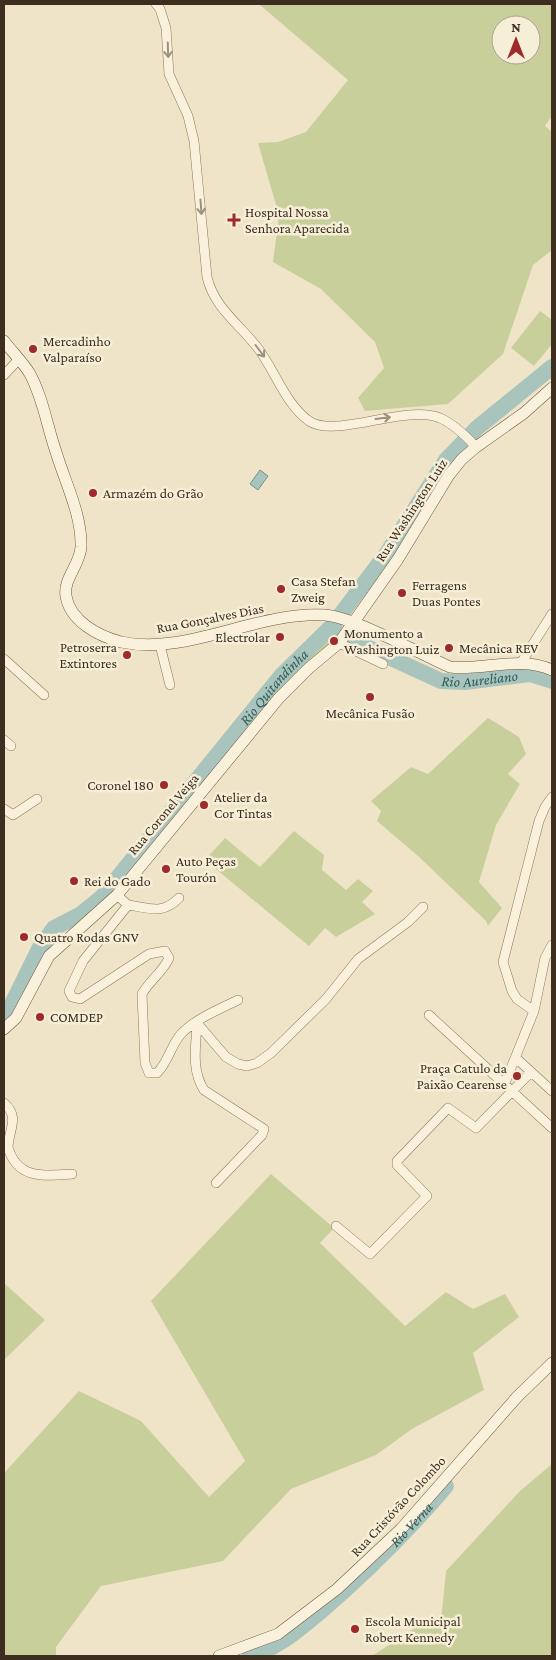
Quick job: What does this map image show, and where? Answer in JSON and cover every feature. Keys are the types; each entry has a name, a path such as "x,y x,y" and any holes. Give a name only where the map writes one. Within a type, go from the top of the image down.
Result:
{"main road":[{"name":"Rua Gonçalves Dias","path":"4,342 29,372 39,393 75,510 81,546 78,564 66,583 66,595 70,608 89,629 110,639 133,644 160,645 279,619 330,616 355,623 450,667 460,668 521,663 537,664 552,670"},
{"name":"Rua Washington Luiz","path":"355,623 398,559 449,474 476,447 524,413 552,388"},
{"name":"Rua Coronel Veiga","path":"4,1029 16,1018 49,956 117,895 279,698 309,668 339,643 355,623"},
{"name":"Rua Cristóvão Colombo","path":"219,1656 278,1634 337,1590 390,1541 516,1397 552,1363"}],"street":[{"path":"156,4 160,9 166,28 170,74 188,116 194,141 207,277 210,292 216,303 256,346 274,371 294,407 315,425 331,427 378,419 428,415 441,418 461,432 476,447"},
{"path":"4,375 18,359"},
{"path":"521,663 552,614"},
{"path":"339,643 383,664"},
{"path":"160,645 170,685"},
{"path":"4,659 44,695"},
{"path":"534,1011 517,999 512,991 503,962 539,821 552,797"},
{"path":"4,809 13,815 37,799"},
{"path":"117,895 128,905 163,909 170,907 179,898"},
{"path":"128,905 83,961 71,986 70,995 72,998 80,999 149,954 165,951 169,958 142,994 145,1063 149,1073 157,1073 161,1069 170,1050 182,1032 238,1000"},
{"path":"197,1022 226,1057 238,1064 248,1066 258,1063 271,1053 326,999 358,959 408,922 423,907"},
{"path":"505,1084 534,1011 552,945"},
{"path":"429,1015 552,1128"},
{"path":"197,1022 195,1068 199,1082 204,1090 264,1129 262,1136 216,1183"},
{"path":"516,1058 552,1091"},
{"path":"336,1226 370,1254 428,1196 397,1165 396,1161 445,1110 450,1109 476,1128 531,1072"},
{"path":"4,1103 11,1110 14,1118 8,1147 20,1167 36,1176 72,1174"}],"green space":[{"path":"552,4 552,116 545,126 552,132 552,250 533,265 503,354 448,404 365,411 358,398 384,368 375,342 321,289 273,262 279,215 258,143 278,142 306,132 348,80 260,5"},
{"path":"540,311 552,320 552,344 534,366 511,348"},
{"path":"329,632 341,638 306,666 300,661"},
{"path":"488,718 519,737 526,754 508,774 520,784 496,825 479,882 502,908 488,926 486,921 418,856 377,821 381,811 371,801 411,767 428,774"},
{"path":"294,831 324,855 322,870 346,890 358,879 373,891 362,902 375,914 336,937 325,928 309,946 205,860 225,838 260,867"},
{"path":"271,1174 334,1228 320,1243 405,1326 446,1292 473,1309 505,1294 519,1317 473,1353 484,1390 412,1429 376,1455 291,1489 223,1561 101,1586 56,1647 56,1656 4,1656 4,1473 79,1391 141,1421 209,1497 245,1461 151,1301"},
{"path":"4,1283 45,1320 4,1360"},
{"path":"552,1464 552,1656 372,1656 413,1629 441,1621 446,1571 520,1491"}],"water":[{"path":"260,470 268,476 258,490 250,484"}],"waterway":[{"name":"Rio Quitandinha","path":"4,1014 9,1010 39,949 54,928 81,914 102,897 281,676 332,626 387,553 446,460 477,428 552,367"},
{"name":"Rio Aureliano","path":"330,630 441,681 465,682 530,674 552,681"},
{"name":"Rio Verna","path":"250,1656 278,1644 320,1612 386,1552 446,1486"}],"place":[{"name":"Hospital Nossa Senhora Aparecida","path":"234,220"},
{"name":"Mercadinho Valparaíso","path":"33,349"},
{"name":"Armazém do Grão","path":"93,493"},
{"name":"Casa Stefan Zweig","path":"281,589"},
{"name":"Ferragens Duas Pontes","path":"402,593"},
{"name":"Electrolar","path":"280,637"},
{"name":"Monumento a Washington Luiz","path":"334,641"},
{"name":"Mecânica REV","path":"449,648"},
{"name":"Petroserra Extintores","path":"127,655"},
{"name":"Mecânica Fusão","path":"370,697"},
{"name":"Coronel 180","path":"164,785"},
{"name":"Atelier da Cor Tintas","path":"204,805"},
{"name":"Auto Peças Tourón","path":"166,869"},
{"name":"Rei do Gado","path":"74,881"},
{"name":"Quatro Rodas GNV","path":"24,937"},
{"name":"COMDEP","path":"40,1017"},
{"name":"Praça Catulo da Paixão Cearense","path":"517,1076"},
{"name":"Escola Municipal Robert Kennedy","path":"355,1629"}]}
